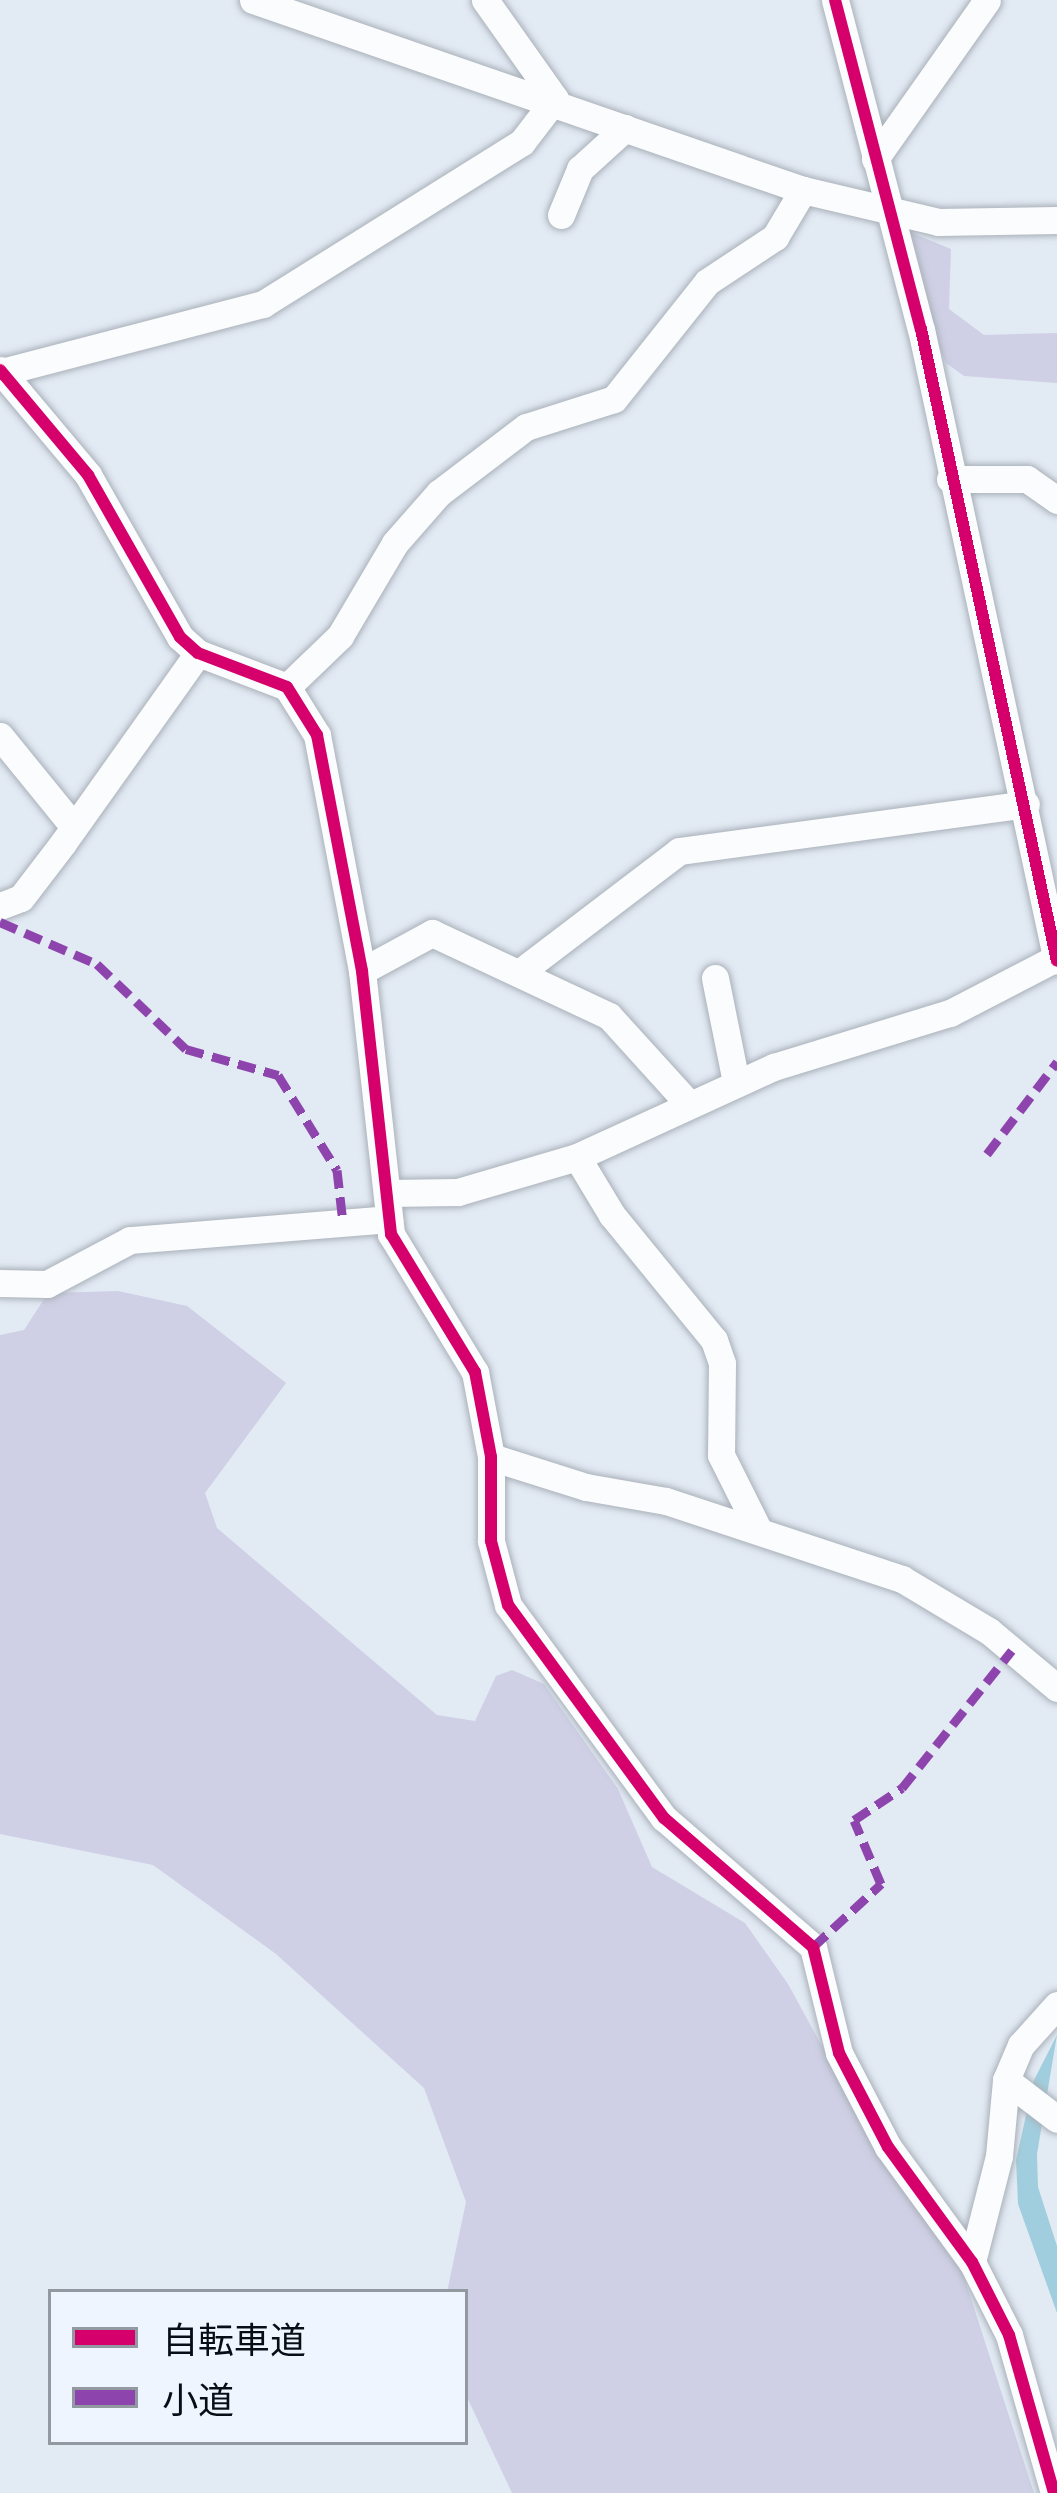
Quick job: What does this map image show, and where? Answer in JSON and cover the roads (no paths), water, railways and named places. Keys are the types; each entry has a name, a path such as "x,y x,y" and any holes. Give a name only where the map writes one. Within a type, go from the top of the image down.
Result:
{"street":[{"path":"253,0 555,99 803,190 938,222 1057,220"},
{"path":"485,0 555,99"},
{"path":"0,1283 46,1284 130,1240 388,1206 458,1192 577,1156 736,1082 950,1013 1056,959 1040,910 1037,812 950,479 835,0"},
{"path":"875,159 987,0"},
{"path":"555,99 522,142 262,304 1,371 88,475 137,570 198,653 287,687 317,735 362,970 388,1206 476,1372 491,1457 491,1541 508,1605 664,1818 802,1930 826,1976 839,2053 888,2147 972,2262 1009,2335 1056,2483 1054,2493"},
{"path":"561,215 580,169 625,128"},
{"path":"287,687 340,636 395,543 439,493 526,427 614,399 707,282 775,237 803,190"},
{"path":"950,479 1027,478 1057,500"},
{"path":"0,906 21,898 198,653"},
{"path":"0,736 74,827"},
{"path":"520,973 679,851 1037,812"},
{"path":"362,970 433,933 609,1016 687,1102"},
{"path":"716,978 736,1082"},
{"path":"577,1156 612,1215 714,1340 722,1363 721,1455 759,1531"},
{"path":"491,1457 759,1531 902,1579 989,1631 1057,1688"},
{"path":"972,2262 996,2174 1006,2080 1021,2045 1057,2006"},
{"path":"1006,2080 1057,2119"}]}
